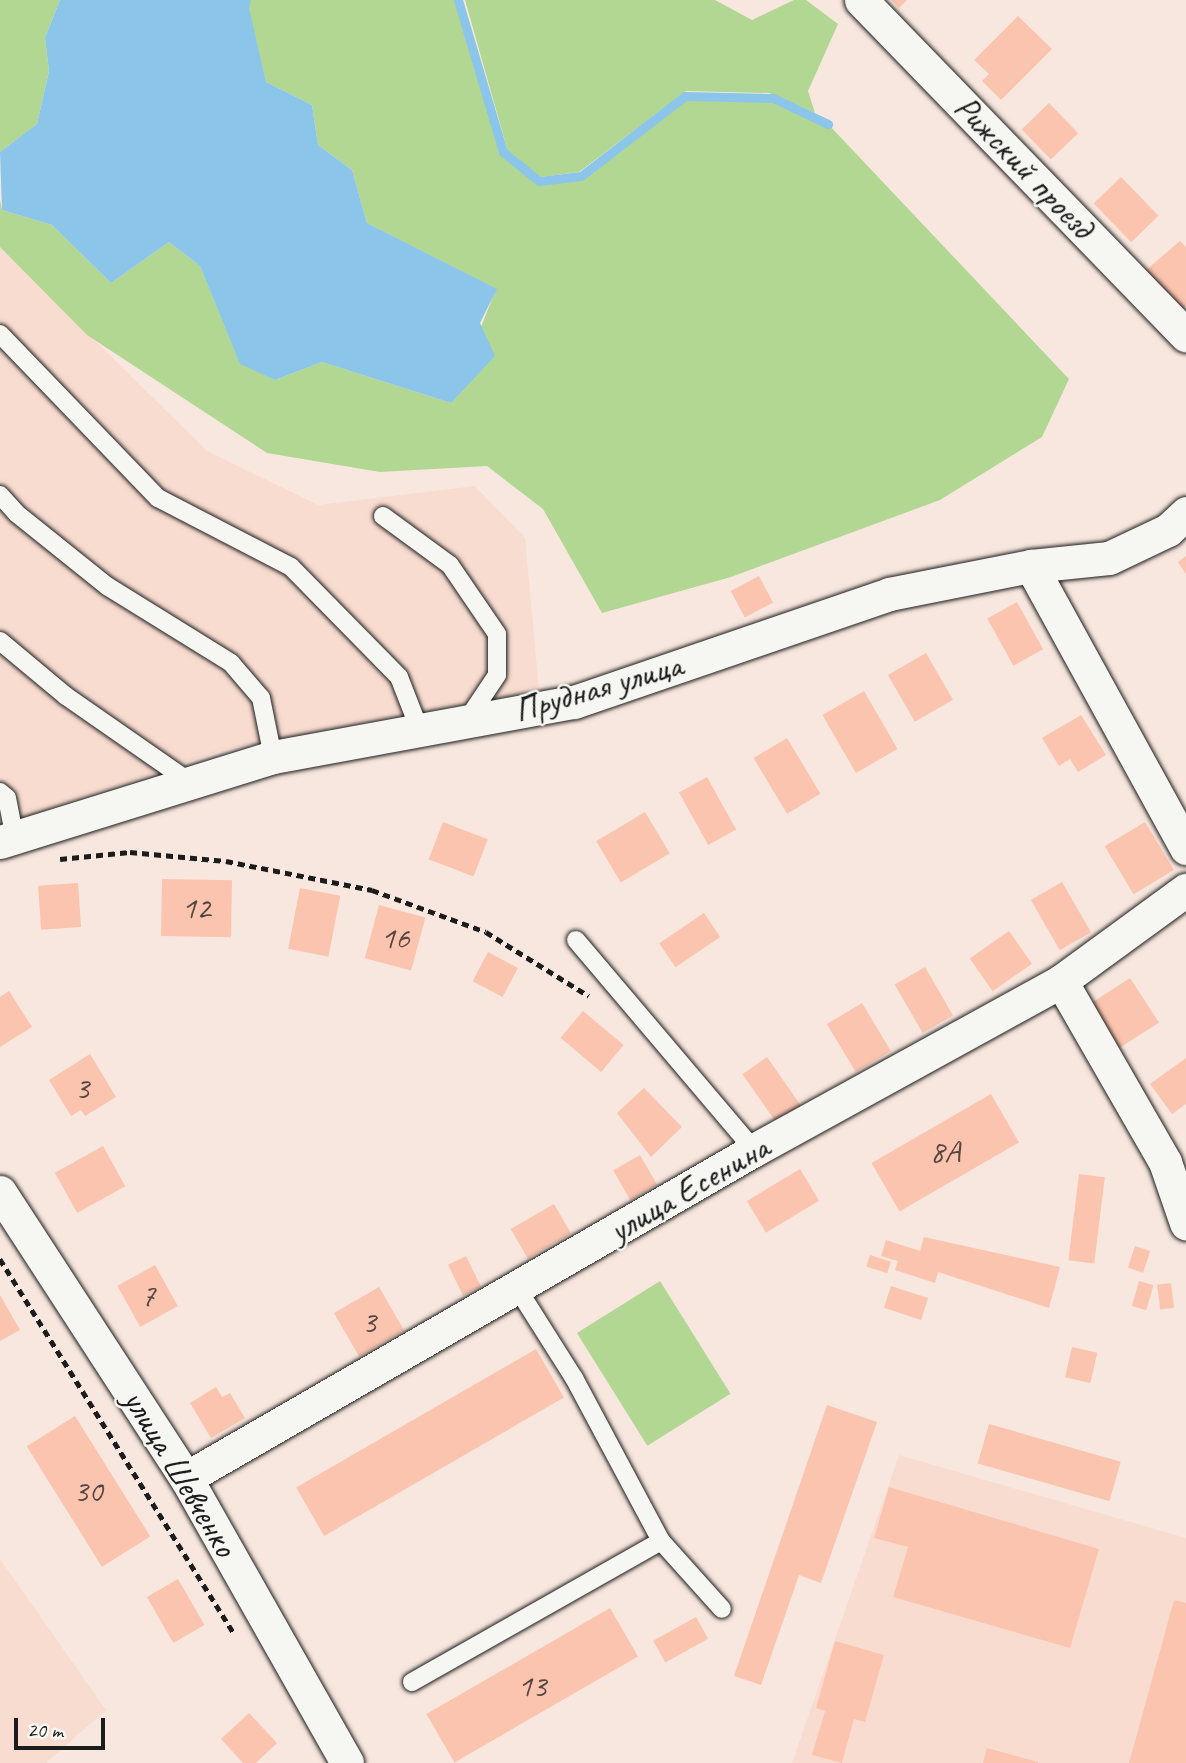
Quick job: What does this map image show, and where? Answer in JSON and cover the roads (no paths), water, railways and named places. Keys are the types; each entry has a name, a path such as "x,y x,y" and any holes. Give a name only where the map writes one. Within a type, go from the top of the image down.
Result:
{"street":[{"name":"Рижский проезд","path":"861,0 1186,334"},
{"name":"Прудная улица","path":"7,839 187,780 273,757 573,702 889,594 1031,566 1109,558 1168,530 1186,513"},
{"path":"1031,566 1186,848"},
{"name":"улица Есенина","path":"186,1478 754,1150 1061,981 1186,890"},
{"path":"1061,981 1165,1162 1186,1223"},
{"name":"улица Шевченко","path":"0,1192 186,1478 347,1763"}],"lane":[{"path":"0,334 158,498 291,567 399,677 420,731"},
{"path":"0,495 16,513 107,586 231,663 261,698 273,757"},
{"path":"383,516 450,565 497,635 497,676 465,723"},
{"path":"0,641 66,696 187,780"},
{"path":"0,792 7,798 7,839"},
{"path":"576,940 754,1150"},
{"path":"517,1288 574,1377 661,1541 722,1609"},
{"path":"412,1682 661,1541"}],"water":[{"path":"60,0 251,0 249,8 266,82 312,105 318,145 352,170 367,223 497,289 480,323 495,356 451,403 322,362 275,380 240,364 200,266 169,242 111,283 52,225 2,210 0,152 37,124 49,71 45,38"}],"waterway":[{"path":"458,0 503,152 539,181 581,176 685,96 773,98 828,124"}]}
